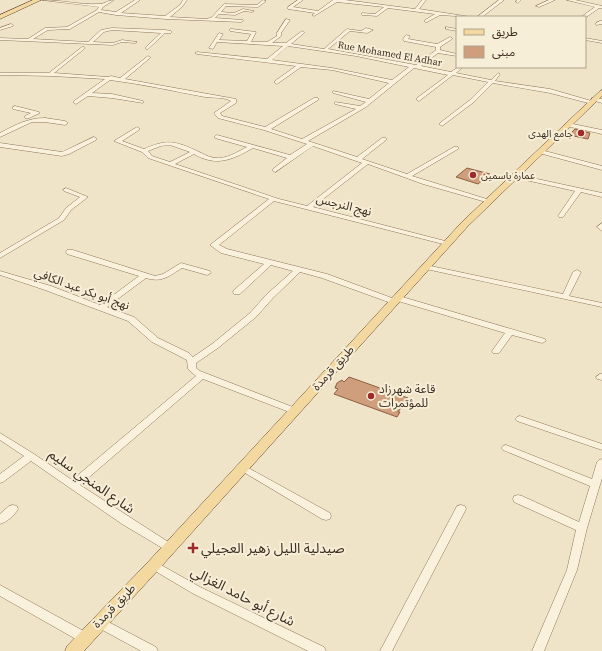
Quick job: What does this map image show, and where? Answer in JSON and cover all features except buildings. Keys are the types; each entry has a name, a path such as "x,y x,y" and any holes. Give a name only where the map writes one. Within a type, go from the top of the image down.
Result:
{"main road":[{"path":"0,17 35,0"},
{"name":"طريق قرمدة","path":"73,651 154,566 447,243 514,176 598,99"}],"street":[{"path":"44,0 102,6"},
{"path":"30,39 47,29 68,28 98,11 102,6 112,0"},
{"path":"116,14 138,0"},
{"path":"166,18 181,6 185,0"},
{"path":"301,0 289,8 318,12"},
{"path":"313,16 336,0 462,16"},
{"path":"370,5 376,0"},
{"path":"406,16 424,0"},
{"path":"480,16 502,0"},
{"path":"538,6 553,0"},
{"path":"569,0 600,7"},
{"path":"210,19 227,5 258,6 264,1"},
{"path":"363,14 376,15 387,7"},
{"path":"584,16 600,7"},
{"path":"218,13 235,14 243,10 252,11"},
{"path":"98,11 166,18 241,21"},
{"path":"427,20 440,13"},
{"path":"268,43 279,36 278,34 288,20"},
{"path":"0,29 11,24"},
{"path":"448,28 456,30"},
{"path":"90,42 103,31 112,29 167,32 148,48"},
{"path":"232,30 254,33 248,43"},
{"path":"325,50 348,30 362,32"},
{"path":"268,61 289,45 302,32"},
{"path":"211,48 221,34"},
{"path":"408,36 405,39 406,40 456,55"},
{"path":"303,141 370,101 450,38"},
{"path":"0,39 30,39 112,44 122,41 135,42"},
{"path":"586,39 602,42"},
{"name":"Rue Mohamed El Adhar","path":"216,41 268,43 325,50 454,73 492,82 598,99"},
{"path":"51,73 82,48"},
{"path":"197,53 332,69 393,82"},
{"path":"122,79 148,57"},
{"path":"277,82 300,65"},
{"path":"419,99 460,68"},
{"path":"0,74 51,73 111,77 232,99 234,103 217,114 223,118 266,129 367,162 407,178 488,201"},
{"path":"442,124 470,103 492,82 498,74"},
{"path":"76,102 111,77"},
{"path":"335,92 370,101"},
{"path":"88,94 112,96 141,102"},
{"path":"266,129 316,99"},
{"path":"337,103 360,108"},
{"path":"0,132 37,113 15,108"},
{"path":"0,135 23,122 32,119 65,123"},
{"path":"568,125 602,132"},
{"path":"137,129 117,140 170,164 273,199 308,208"},
{"path":"217,137 291,157"},
{"path":"0,150 3,146 67,154 94,139"},
{"path":"358,159 384,139"},
{"path":"144,151 160,144 168,143 194,152 205,158 216,160 233,157 251,147"},
{"path":"275,170 291,157 312,144"},
{"path":"407,178 456,148"},
{"path":"170,164 194,152"},
{"path":"541,152 601,168"},
{"name":"نهج النرجس","path":"308,208 367,162"},
{"path":"514,176 602,195"},
{"path":"0,256 62,219 68,209 85,197 66,190"},
{"path":"561,216 579,190"},
{"path":"273,199 214,245 224,251 268,264 324,276 395,300 542,341"},
{"name":"نهج النرجس","path":"308,208 447,243"},
{"path":"602,225 600,227 602,229"},
{"path":"70,252 156,278 161,278 182,265 207,273"},
{"path":"237,292 268,264"},
{"path":"426,267 602,305"},
{"path":"191,362 215,346 253,315 270,296 298,270"},
{"path":"565,297 577,272"},
{"name":"نهج أبو بكر عبد الكافي","path":"0,273 102,307 135,321 155,340 186,355 191,362 192,369 202,375 295,411"},
{"path":"102,307 144,275"},
{"path":"496,351 510,332"},
{"path":"74,484 202,375"},
{"path":"520,419 602,447"},
{"name":"شارع المنجي سليم","path":"0,436 74,484 135,527 169,548"},
{"path":"506,448 595,484"},
{"path":"0,479 31,456"},
{"path":"538,651 572,570 582,528 602,462"},
{"path":"243,468 326,516"},
{"path":"518,499 582,528"},
{"path":"386,651 461,508"},
{"path":"0,520 13,509"},
{"name":"شارع أبو حامد الغزالي","path":"154,566 196,590 320,651"},
{"path":"0,590 85,638"},
{"path":"99,622 152,651"}],"place":[{"name":"جامع الهدى","path":"581,133"},
{"name":"عمارة ياسمين","path":"473,175"},
{"name":"قاعة شهرزاد للمؤتمرات","path":"371,396"},
{"name":"صيدلية الليل زهير العجيلي","path":"193,548"}]}
